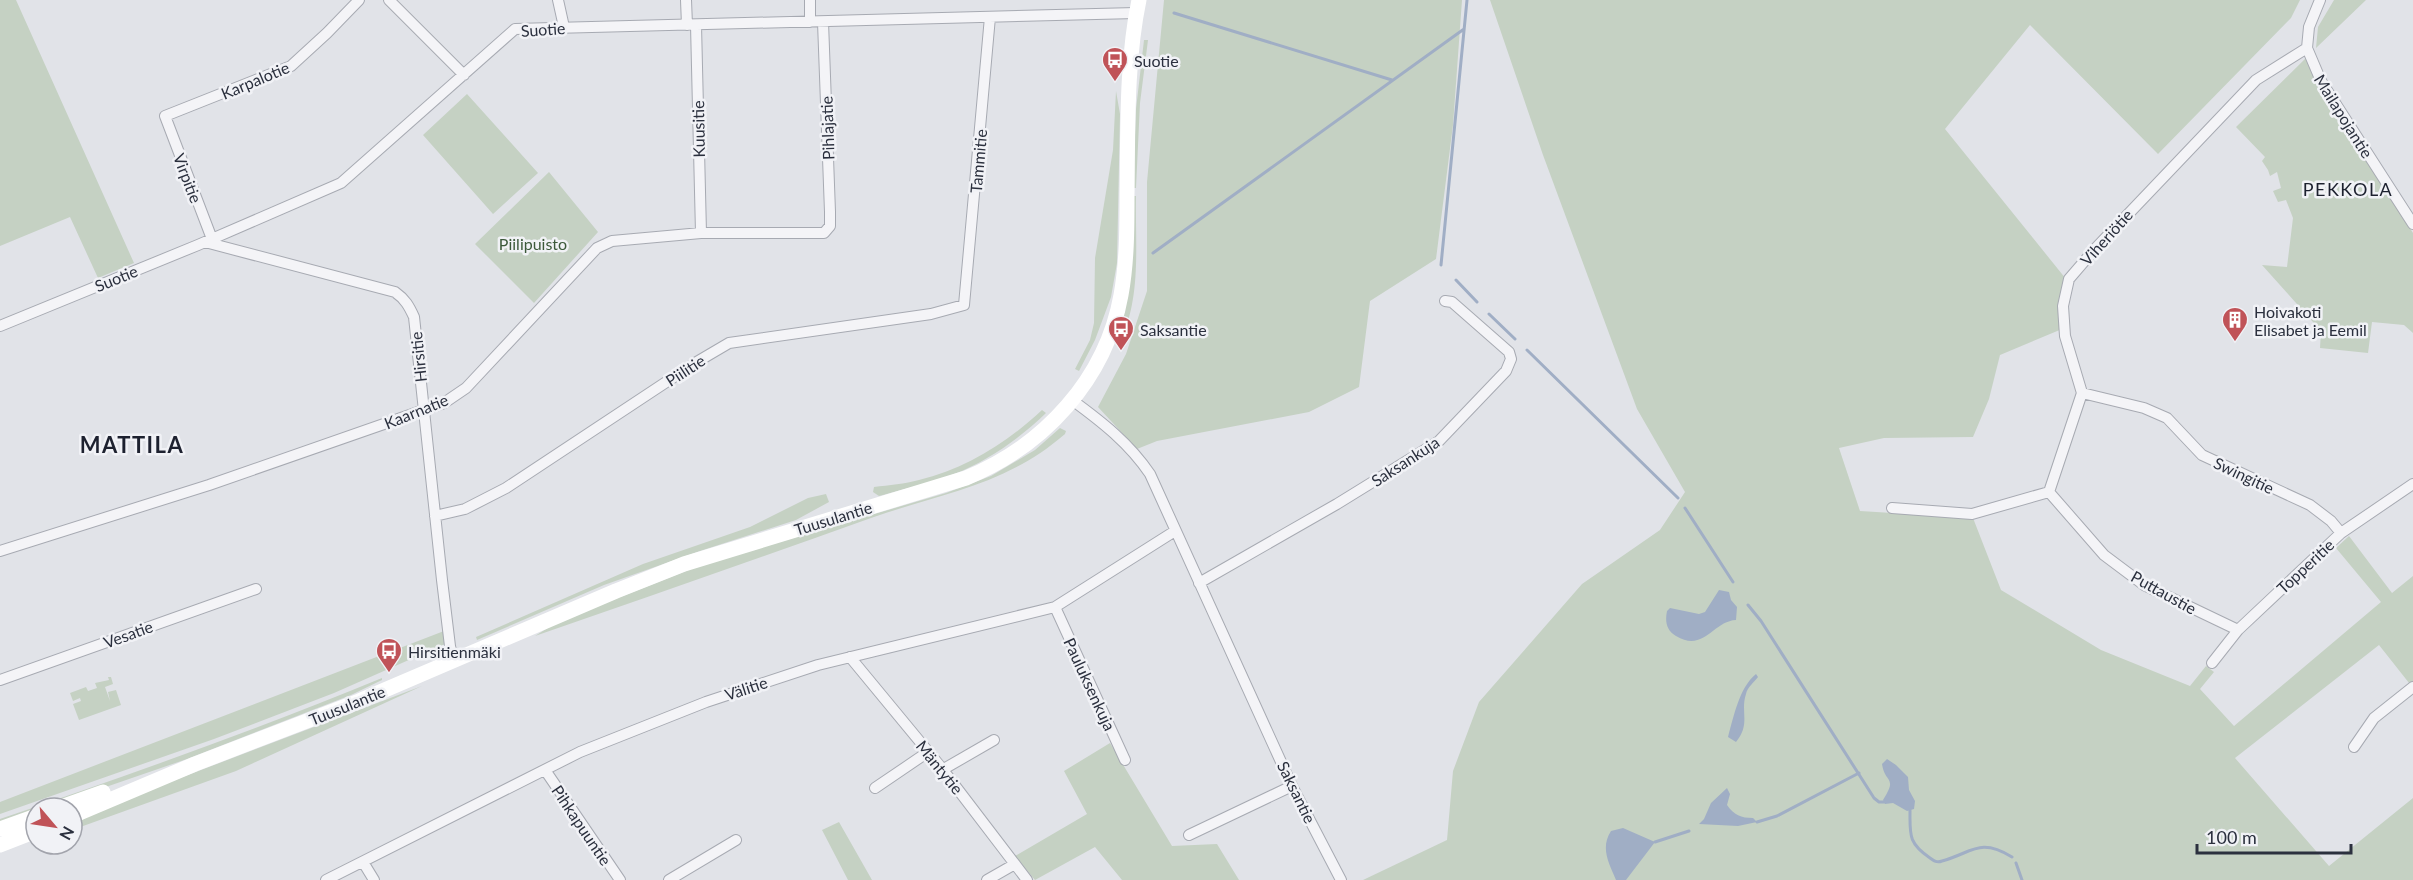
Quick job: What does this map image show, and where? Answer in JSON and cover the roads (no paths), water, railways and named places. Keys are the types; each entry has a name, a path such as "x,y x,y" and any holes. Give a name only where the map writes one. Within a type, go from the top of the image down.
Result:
{"main road":[{"name":"Tuusulantie","path":"84,811 195,764 359,701 684,564 966,478 989,468 1041,433 1072,400 1103,350 1114,324 1122,293 1127,220 1128,131 1138,7"},
{"name":"Tuusulantie","path":"84,799 195,764"},
{"path":"0,829 24,820"},
{"path":"0,845 24,836"}],"street":[{"name":"Karpalotie","path":"165,116 291,66 359,0"},
{"path":"389,0 464,75"},
{"path":"558,0 564,27"},
{"name":"Kuusitie","path":"686,0 692,25 700,233"},
{"path":"810,0 810,22"},
{"path":"2307,48 2309,27 2320,0"},
{"name":"Suotie","path":"0,326 208,241 341,183 515,29 990,17 1138,7"},
{"name":"Tammitie","path":"964,305 990,17"},
{"name":"Pihlajatie","path":"823,22 830,212 830,226 824,232"},
{"name":"Mailapojantie","path":"2307,48 2320,81 2413,224"},
{"name":"Viheriötie","path":"2082,393 2065,336 2063,306 2069,279 2256,80 2307,48"},
{"name":"Virpitie","path":"165,116 208,241"},
{"name":"Kaarnatie","path":"0,551 209,485 444,403 466,388 597,248 612,240 700,233 824,232"},
{"name":"Hirsitie","path":"208,241 395,292 405,298 414,317 453,660"},
{"name":"Saksankuja","path":"1199,583 1337,504 1439,441 1506,371 1511,359 1509,352 1452,302 1445,301"},
{"name":"Piilitie","path":"435,516 465,508 506,488 729,343 931,314 964,305"},
{"path":"1892,508 1972,514 2049,492 2082,393"},
{"name":"Swingitie","path":"2082,393 2144,408 2167,418 2202,455 2310,505 2331,520 2341,533"},
{"name":"Saksantie","path":"1072,400 1094,416 1137,455 1150,474 1292,786 1341,880"},
{"name":"Topperitie","path":"2212,663 2238,630 2341,533 2413,484"},
{"name":"Puttaustie","path":"2049,492 2104,555 2146,586 2238,630"},
{"name":"Välitie","path":"326,880 580,752 706,702 818,664 1054,607 1175,531"},
{"name":"Vesatie","path":"0,680 256,589"},
{"name":"Pauluksenkuja","path":"1054,607 1125,760"},
{"name":"Mäntytie","path":"850,657 928,752 1027,880"},
{"path":"2354,747 2374,718 2413,687"},
{"path":"942,770 994,740"},
{"path":"875,788 928,752"},
{"name":"Pihkapuuntie","path":"545,770 620,880"},
{"path":"1189,835 1292,786"},
{"path":"669,880 736,840"},
{"path":"363,862 374,880"},
{"path":"987,880 1015,864"}],"water":[{"path":"1719,590 1729,592 1731,600 1737,607 1736,620 1721,625 1708,635 1694,641 1676,636 1670,631 1666,618 1670,608 1699,614 1705,612"},
{"path":"1756,674 1758,677 1749,687 1744,700 1744,724 1736,742 1728,737 1735,712 1745,687"},
{"path":"1887,759 1908,777 1909,790 1915,801 1914,809 1907,811 1893,803 1885,804 1883,800 1890,783 1882,764"},
{"path":"1727,788 1730,794 1727,805 1735,814 1753,818 1757,822 1738,826 1699,824 1704,819 1711,803"},
{"path":"1623,828 1655,842 1626,880 1616,880 1607,855 1606,843 1611,831"}],"waterway":[{"path":"1441,265 1467,0"},
{"path":"1174,13 1392,80"},
{"path":"1153,253 1464,29"},
{"path":"1456,280 1477,302"},
{"path":"1489,314 1515,339"},
{"path":"1527,350 1678,498"},
{"path":"1685,508 1733,582"},
{"path":"1748,605 1761,621 1874,798 1879,802 1884,802"},
{"path":"1757,822 1777,816 1859,773"},
{"path":"1910,810 1914,843 1934,861 1940,862 1983,847 2001,851 2012,857"},
{"path":"1655,842 1689,831"},
{"path":"2016,863 2022,880"}],"place":[{"name":"Suotie","path":"1115,83"},
{"name":"Hoivakoti Elisabet ja Eemil","path":"2235,343"},
{"name":"Saksantie","path":"1121,352"},
{"name":"Hirsitienmäki","path":"389,674"}],"district":[{"name":"PEKKOLA","path":"2348,189"},
{"name":"MATTILA","path":"132,444"}],"park label":[{"name":"Piilipuisto","path":"533,243"}]}
